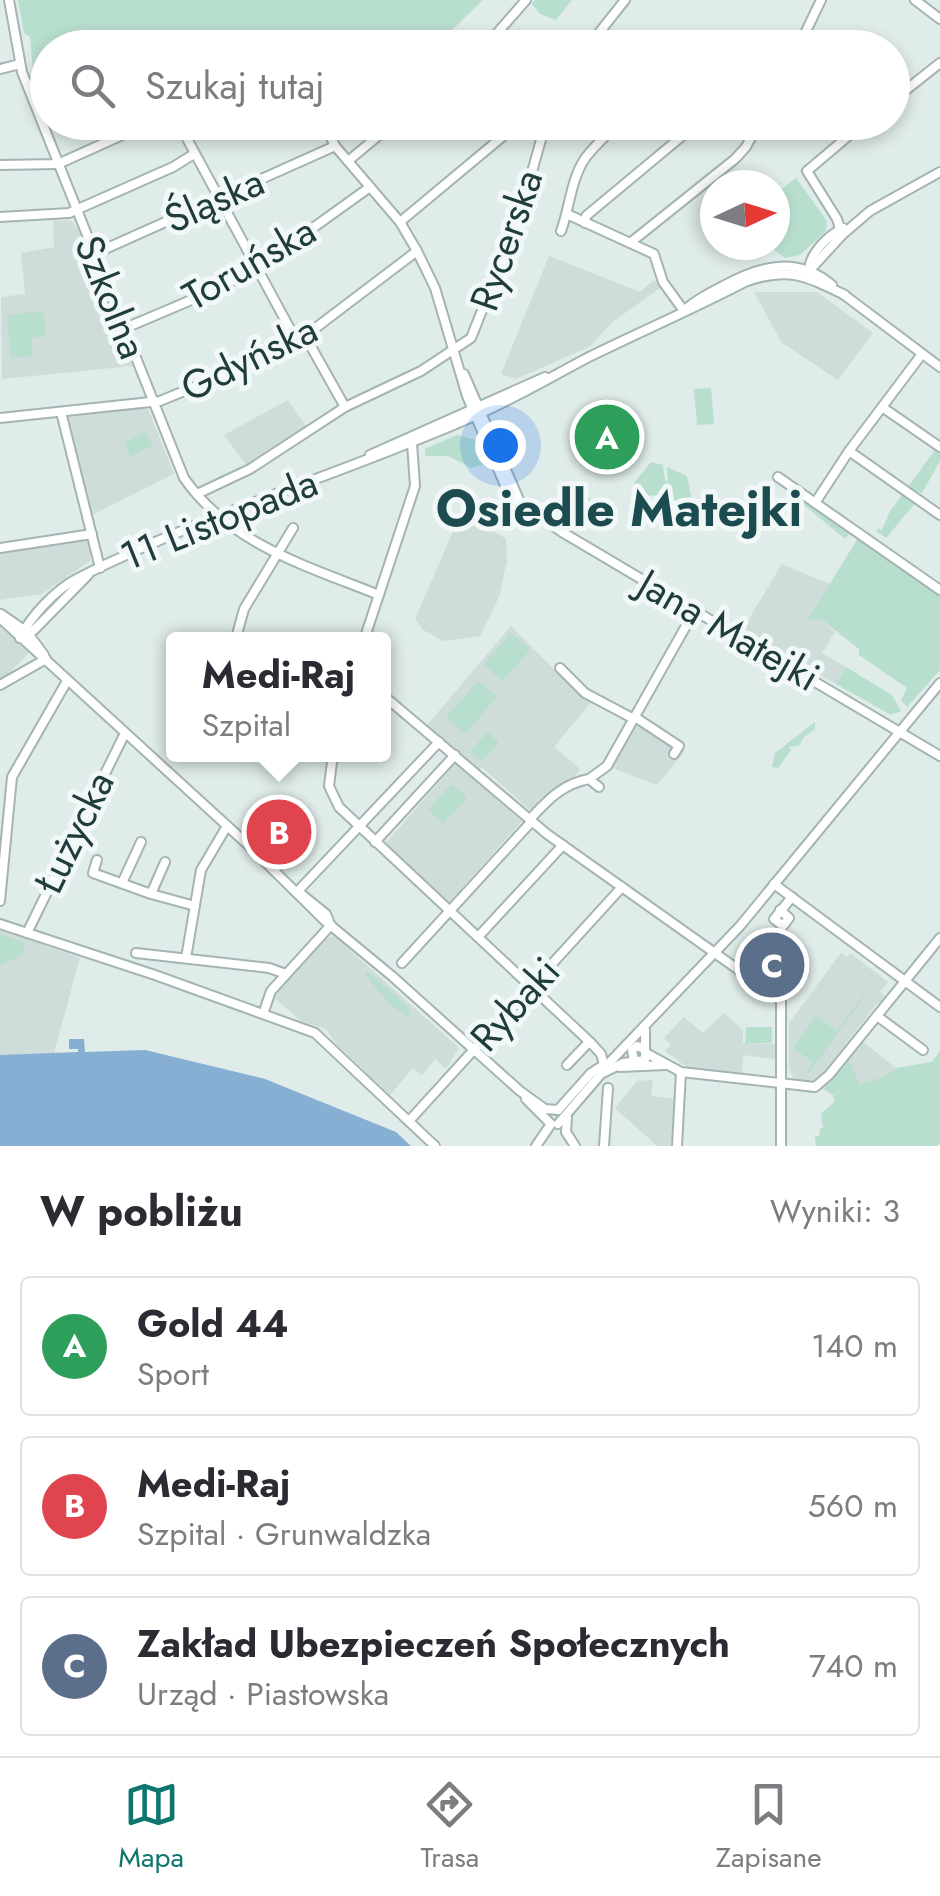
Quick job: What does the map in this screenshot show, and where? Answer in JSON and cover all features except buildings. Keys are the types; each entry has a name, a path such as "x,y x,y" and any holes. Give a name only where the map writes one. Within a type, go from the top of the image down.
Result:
{"street":[{"name":"Szkolna","path":"9,0 20,64 30,90"},
{"path":"500,30 526,0"},
{"path":"601,30 624,0"},
{"path":"806,30 819,3 808,0"},
{"path":"915,0 940,19"},
{"path":"910,86 940,63"},
{"path":"0,69 20,64"},
{"name":"Szkolna","path":"49,140 180,471 197,494 248,540 379,594"},
{"path":"0,165 58,164 112,140"},
{"path":"187,140 257,268 345,407"},
{"name":"Jana Matejki","path":"332,140 400,222 417,251 434,288 470,395 520,502 543,520 940,756"},
{"path":"348,161 373,140"},
{"path":"400,222 498,140"},
{"name":"Rycerska","path":"454,349 474,334 519,218 540,140"},
{"path":"561,232 582,163 606,140"},
{"path":"585,223 586,216 677,140"},
{"path":"630,243 735,159 749,140"},
{"path":"840,232 837,219 807,172 843,140"},
{"name":"Śląska","path":"94,254 335,146"},
{"path":"0,217 76,211 194,154"},
{"path":"808,274 815,259 840,232 940,172"},
{"name":"Toruńska","path":"122,329 257,268 370,187"},
{"path":"569,215 654,254 663,282 684,311"},
{"name":"Gdyńska","path":"0,418 152,402 234,370 301,338 417,251"},
{"path":"796,266 815,259"},
{"path":"815,259 821,276"},
{"name":"11 Listopada","path":"684,311 695,301 751,272 796,266 845,295"},
{"name":"11 Listopada","path":"27,632 78,578 218,515 411,440 766,274 821,276 940,368"},
{"path":"197,494 250,470 345,407 420,371 454,349"},
{"path":"816,503 848,451 922,354"},
{"path":"470,395 493,403 483,426 459,418 470,395"},
{"path":"882,407 940,448"},
{"path":"61,412 100,568"},
{"path":"367,632 416,486 411,440"},
{"path":"848,451 940,515"},
{"path":"778,477 940,590"},
{"path":"238,632 244,609 293,528"},
{"path":"0,548 92,534"},
{"path":"402,963 557,790 607,766 695,610"},
{"path":"0,615 27,632 46,660"},
{"path":"27,632 46,660 297,892 326,914 330,925 471,1052 554,1117"},
{"path":"0,685 46,660"},
{"path":"560,668 592,698 679,746 674,754"},
{"path":"0,900 12,777 68,681"},
{"path":"536,1146 554,1117 611,1064 716,952 940,683"},
{"path":"391,702 562,844 716,952 782,1004 780,1146"},
{"name":"Łużycka","path":"27,933 124,733"},
{"path":"297,892 439,742"},
{"path":"375,842 455,755"},
{"path":"333,762 329,786 334,801 349,818 611,1064 664,1064"},
{"path":"585,779 599,788"},
{"path":"347,838 349,818"},
{"path":"186,958 201,870 227,826"},
{"path":"122,884 141,842"},
{"name":"Rybaki","path":"478,937 562,844"},
{"path":"97,860 94,873 195,906"},
{"path":"152,894 165,862"},
{"path":"774,884 940,1006"},
{"name":"Rybaki","path":"409,1121 622,886"},
{"path":"780,910 792,897"},
{"path":"0,924 315,1032 435,1146"},
{"path":"263,1014 271,990 330,925"},
{"path":"647,1026 645,1051 681,1072 806,1088 821,1084 940,938"},
{"path":"742,972 767,944 778,941"},
{"path":"136,953 269,968 286,974"},
{"path":"770,992 788,963"},
{"path":"877,1016 923,1050"},
{"path":"635,1056 637,1037"},
{"path":"567,1065 589,1042"},
{"path":"575,1146 565,1127 570,1102 591,1073 645,1051"},
{"path":"635,1056 664,1064"},
{"path":"677,1146 681,1072"},
{"path":"604,1146 608,1088"},
{"path":"520,1091 554,1117 561,1134 575,1146"},
{"path":"538,1104 570,1102"}],"shaded area":[{"path":"71,220 132,366 2,379 1,297 25,294 21,253 54,247 53,221"},
{"path":"549,256 640,292 654,280 660,288 611,323 591,346 516,379 501,374"},
{"path":"754,292 817,292 873,333 838,380 782,343"},
{"path":"288,400 307,428 247,466 224,435"},
{"path":"148,409 174,474 92,515 68,417"},
{"path":"462,511 506,539 507,560 499,597 480,636 444,641 423,630 415,619"},
{"path":"80,540 89,543 91,560 42,594 0,600 0,554"},
{"path":"782,564 830,584 809,618 822,620 835,632 822,653 846,667 836,684 742,630"},
{"path":"511,626 578,694 592,701 554,747 580,769 568,786 533,813 483,768 479,769 473,779 522,821 449,903 385,844 462,756 427,725"},
{"path":"0,627 29,653 3,679 0,678"},
{"path":"638,721 684,752 657,785 612,768"},
{"path":"0,929 80,958 54,1053 0,1055"},
{"path":"334,936 459,1048 446,1069 435,1059 422,1075 413,1068 390,1095 337,1045 326,1029 302,1022 275,998 327,938"},
{"path":"841,953 847,957 850,953 888,982 880,992 887,997 881,1004 878,1002 818,1080 794,1080 789,1068 789,1023"},
{"path":"724,1013 743,1030 743,1043 776,1044 775,1059 743,1055 742,1077 688,1068 665,1051 671,1045 664,1038 684,1017 703,1033"},
{"path":"862,1041 896,1068 833,1096 822,1089"},
{"path":"653,1080 651,1096 674,1099 672,1146 657,1146 615,1108 637,1081"}],"green space":[{"path":"18,0 483,0 452,30 30,30 30,37 24,33"},
{"path":"535,0 572,0 556,20 540,14 532,4"},
{"path":"796,178 827,221 826,231 800,255 790,257 790,183"},
{"path":"43,311 46,336 31,338 33,356 11,358 7,315"},
{"path":"711,388 714,424 697,425 694,389"},
{"path":"146,432 153,445 131,457 124,443"},
{"path":"457,435 476,440 485,464 471,468 448,456 425,456 425,449"},
{"path":"937,447 940,461 922,493 907,488"},
{"path":"651,462 663,465 665,481 667,467 687,476 695,515 687,503 660,509 657,495 638,497 634,483"},
{"path":"792,491 850,533 845,539 803,504 787,501"},
{"path":"903,493 916,502 886,538 876,531 880,528 881,532"},
{"path":"590,498 591,506 552,510 552,515 544,506 539,508 537,500 540,504"},
{"path":"858,538 940,593 940,670 907,707 901,700 907,688 859,655 859,649 822,620 808,619"},
{"path":"511,633 530,650 502,681 484,664"},
{"path":"846,667 892,695 901,711 891,715 836,684"},
{"path":"478,681 497,697 465,734 446,718"},
{"path":"815,722 815,729 799,746 789,747 791,750 778,768 772,767 775,753"},
{"path":"487,732 499,742 482,762 470,752"},
{"path":"452,784 467,798 443,823 428,809"},
{"path":"0,936 25,944 22,955 0,965"},
{"path":"367,971 408,1007 410,1015 405,1016 390,1004 365,975"},
{"path":"863,996 808,1074 813,1062 793,1048 816,1016 837,1031"},
{"path":"746,1027 772,1027 772,1043 745,1043"},
{"path":"940,1051 940,1144 816,1146 815,1136 823,1128 821,1114 835,1101 833,1096 842,1092 833,1094 824,1089 849,1059 859,1084 896,1068 932,1062"}],"water":[{"path":"69,1039 84,1039 85,1052 145,1050 265,1079 396,1132 411,1146 0,1146 0,1055 78,1052 69,1049"}],"place":[{"name":"Gold 44","path":"607,437"},
{"name":"Medi-Raj","path":"279,832"},
{"name":"Zakład Ubezpieczeń Społecznych","path":"772,965"}],"district":[{"name":"Osiedle Matejki","path":"619,508"}]}
